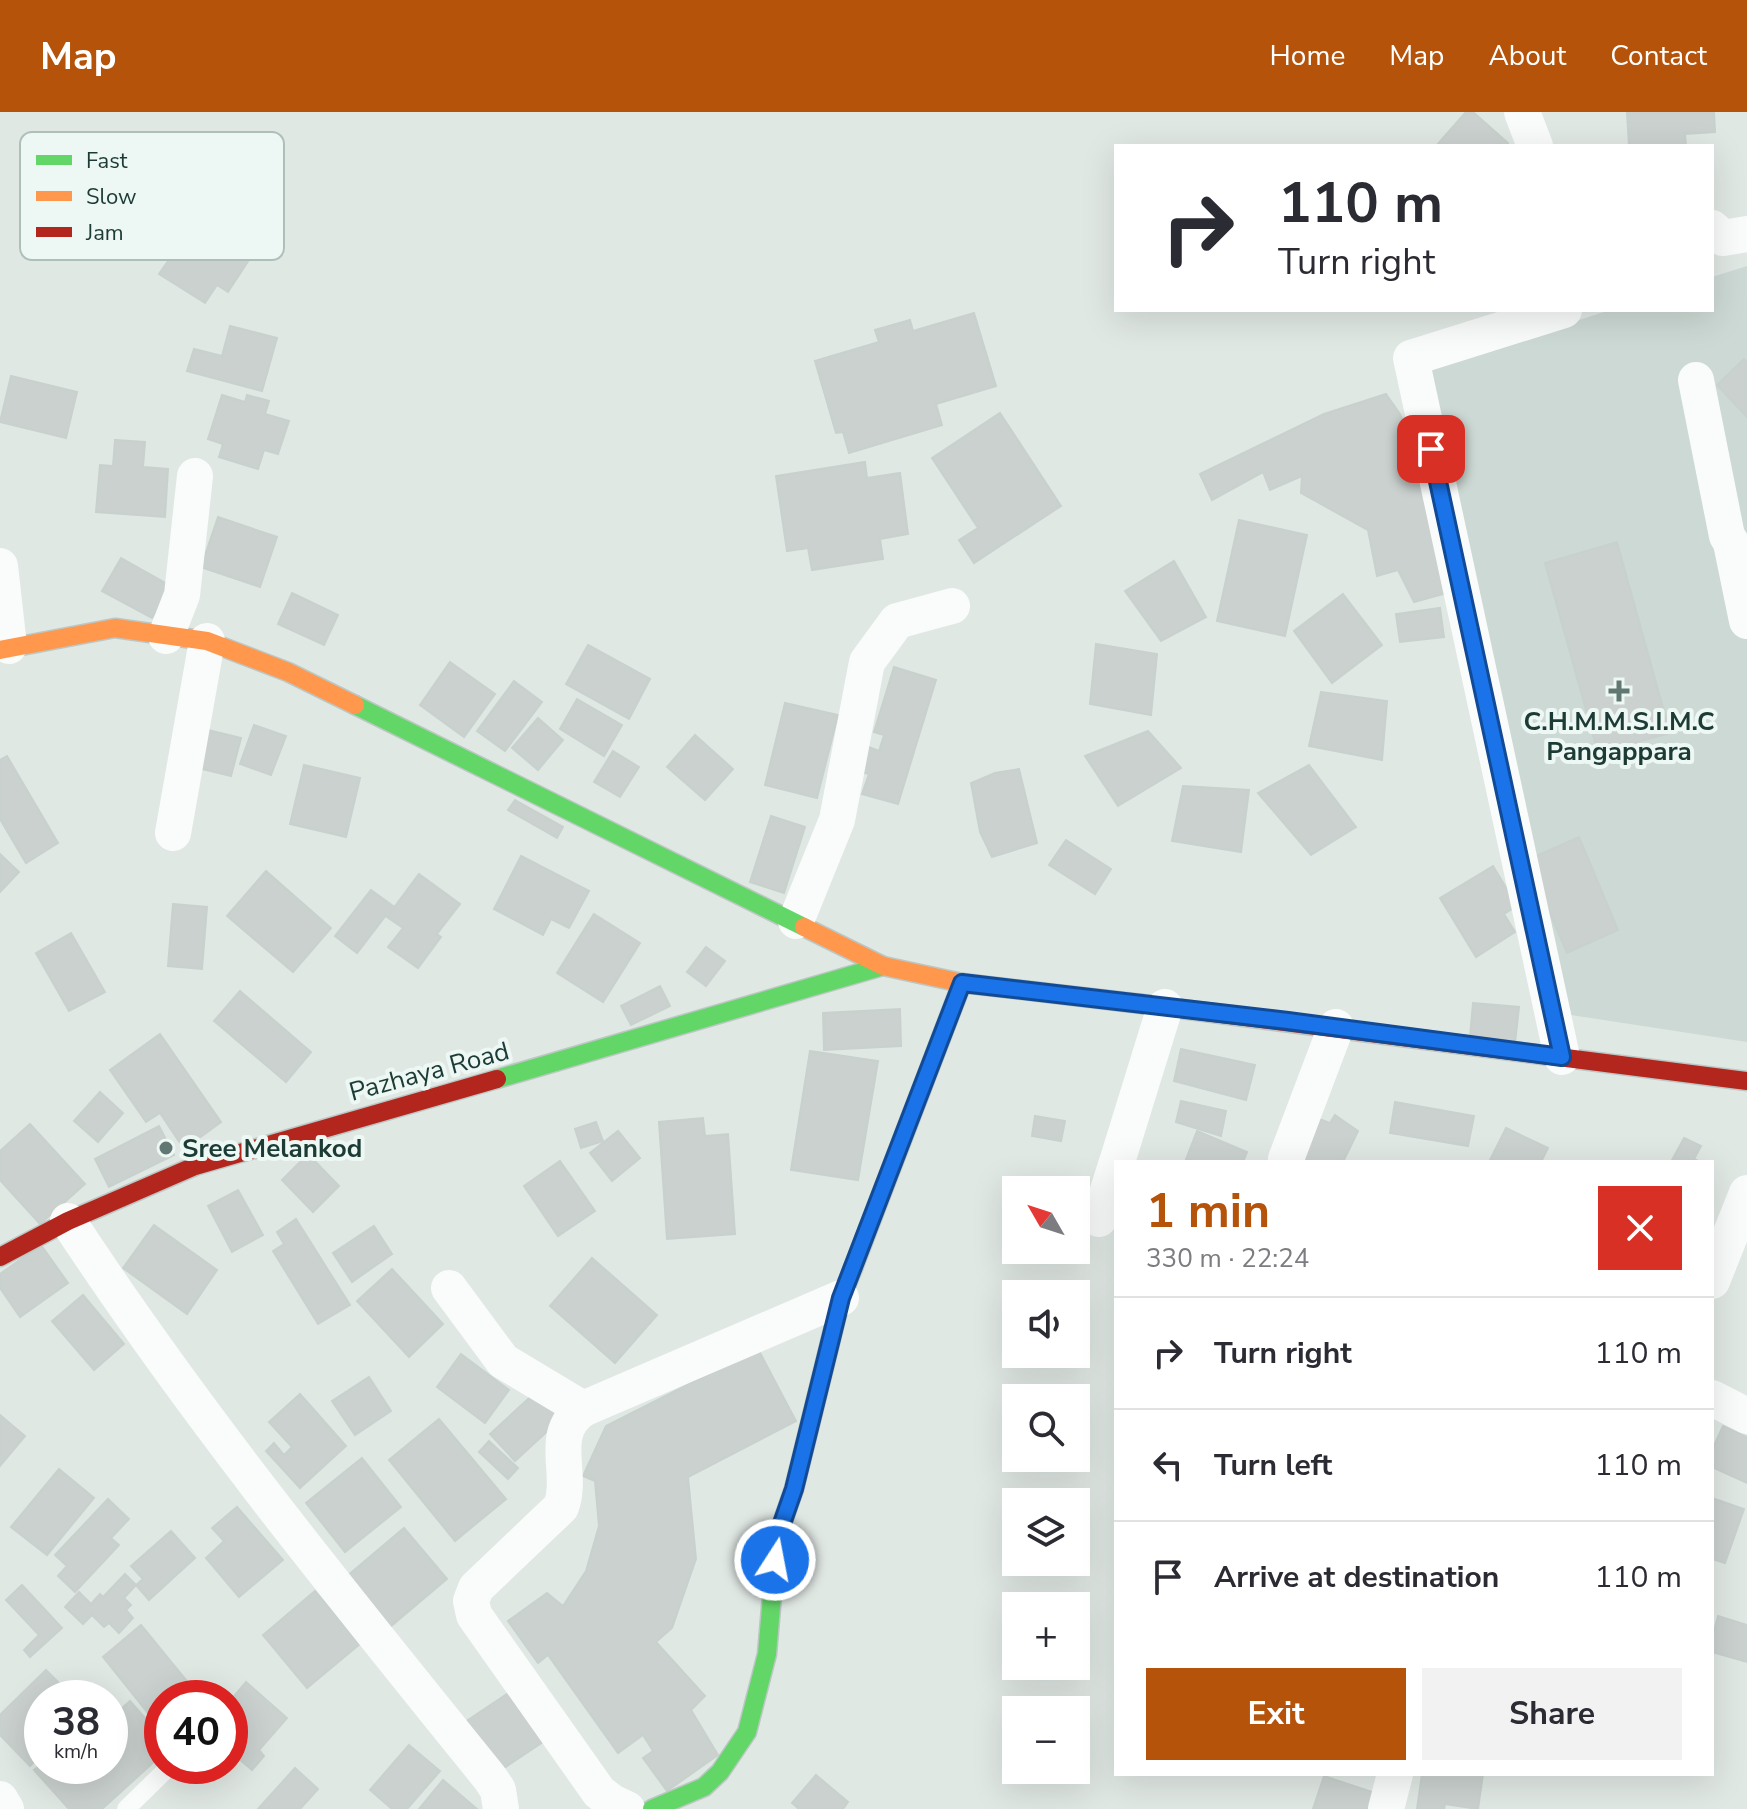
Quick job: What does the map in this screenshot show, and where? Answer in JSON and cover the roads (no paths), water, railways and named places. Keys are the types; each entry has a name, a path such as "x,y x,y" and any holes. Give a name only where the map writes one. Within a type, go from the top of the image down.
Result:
{"main road":[{"path":"4,648 115,628 207,641 288,672 883,966 962,983 1336,1027 1747,1081"},
{"name":"Pazhaya Road","path":"0,1257 68,1221 195,1166 883,966"},
{"path":"652,1809 704,1787 720,1772 747,1732 767,1654 777,1538 794,1489 841,1298 962,983"}],"street":[{"path":"1522,112 1534,144"},
{"path":"1714,230 1723,238 1747,234"},
{"path":"1558,312 1411,358 1562,1057"},
{"path":"1696,380 1727,536 1739,549 1747,621"},
{"path":"166,636 182,595 195,476"},
{"path":"0,566 4,648"},
{"path":"796,921 837,820 867,662 897,621 952,606"},
{"path":"173,833 207,641"},
{"path":"1117,1160 1165,1007"},
{"path":"1286,1159 1336,1027"},
{"path":"1099,1219 1114,1170"},
{"path":"1714,1276 1747,1193"},
{"path":"68,1221 134,1321 292,1534 490,1778 498,1790 501,1809"},
{"path":"449,1288 503,1361 583,1409"},
{"path":"627,1809 599,1792 474,1615 471,1601 476,1588 561,1507 565,1494 562,1439 568,1423 583,1409 841,1298"},
{"path":"1714,1399 1747,1416"},
{"path":"1386,1809 1394,1776"},
{"path":"0,1799 6,1809"}],"lane":[{"path":"126,1809 152,1784"}],"place":[{"name":"C.H.M.M.S.I.M.C Pangappara","path":"1619,691"},
{"name":"Sree Melankod","path":"166,1148"}]}
